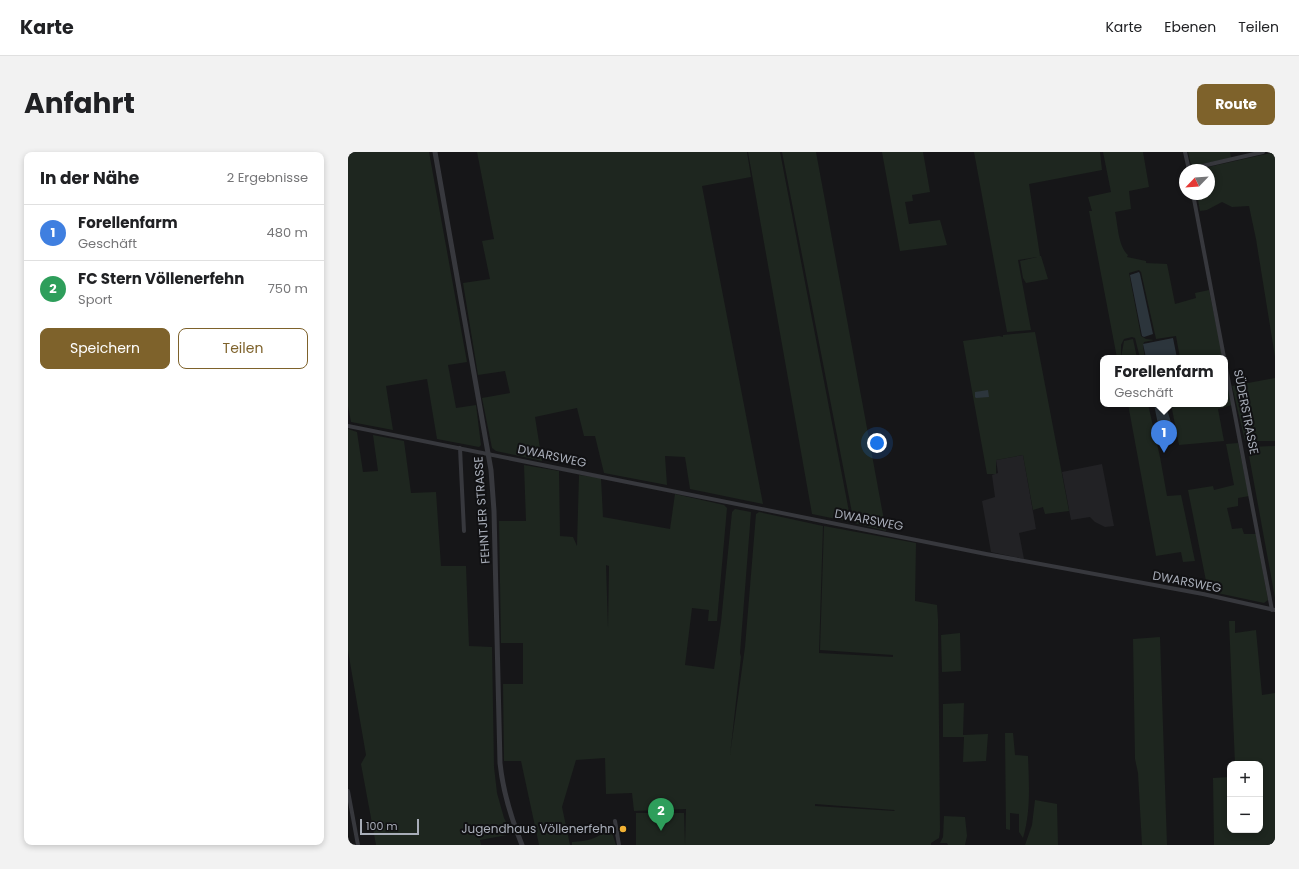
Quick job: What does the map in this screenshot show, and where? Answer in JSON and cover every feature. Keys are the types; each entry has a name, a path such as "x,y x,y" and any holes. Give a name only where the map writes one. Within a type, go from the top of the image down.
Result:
{"street":[{"name":"FEHNTJER STRASSE","path":"435,152 488,453 494,505 500,763 506,799 512,820 522,845"},
{"path":"1185,152 1188,164"},
{"path":"1214,164 1263,152"},
{"name":"SÜDERSTRASSE","path":"1195,200 1225,355"},
{"name":"SÜDERSTRASSE","path":"1228,371 1274,610"},
{"name":"DWARSWEG","path":"348,426 986,554 1203,594 1274,610"},
{"path":"460,448 464,531"},
{"path":"348,791 358,845"},
{"path":"614,821 619,845"}],"shaded area":[{"path":"348,152 429,152 467,362 448,365 456,408 476,405 481,445 479,447 437,439 427,379 386,386 393,430 351,422 348,406"},
{"path":"477,152 747,152 751,177 702,186 763,504 690,489 685,457 665,456 667,485 604,473 595,436 584,436 577,408 535,417 542,461 496,451 492,448 482,398 510,393 505,371 478,375 463,283 490,279 482,241 494,239"},
{"path":"748,152 780,152 851,522 812,514"},
{"path":"782,152 816,152 886,531 854,523"},
{"path":"882,152 923,152 930,192 912,195 913,201 905,202 909,224 940,220 947,245 900,251"},
{"path":"974,152 1100,152 1102,170 1029,184 1040,256 1048,279 1026,283 1023,278 1020,261 1037,257 1018,260 1031,330 1007,332"},
{"path":"1103,152 1143,152 1149,187 1129,191 1131,209 1115,212 1122,246 1128,255 1127,257 1146,261 1146,263 1167,264 1175,304 1196,298 1195,293 1209,290 1222,355 1179,355 1176,336 1156,339 1141,272 1139,270 1129,273 1141,336 1146,339 1154,340 1144,342 1144,355 1139,355 1135,338 1132,337 1124,339 1121,345 1121,355 1116,355 1089,211 1092,211 1088,197 1111,192"},
{"path":"1188,152 1230,152 1231,158 1202,164 1191,164"},
{"path":"1275,152 1275,357 1256,239 1249,206 1232,207 1222,202 1207,210 1200,211 1198,200 1215,200 1215,166"},
{"path":"1139,272 1153,334 1144,337 1142,336 1130,275"},
{"path":"1035,332 1069,511 1045,514 1043,507 1033,510 1023,455 996,460 996,474 987,474 963,341"},
{"path":"1173,338 1176,355 1145,355 1143,344"},
{"path":"1133,339 1136,355 1122,355 1124,341"},
{"path":"1275,378 1275,441 1245,441 1232,386"},
{"path":"1228,385 1232,405 1228,406"},
{"path":"988,390 989,397 975,397 975,392"},
{"path":"1129,407 1149,407 1167,496 1181,495 1195,561 1183,562 1181,552 1156,556"},
{"path":"1155,407 1167,407 1175,435 1171,438 1166,438 1165,435 1167,430 1159,430"},
{"path":"1172,407 1225,407 1218,409 1224,441 1179,445"},
{"path":"348,429 357,432 363,472 378,471 373,435 404,441 411,493 436,492 441,566 466,566 469,646 492,647 494,767 497,793 504,818 512,834 480,840 481,845 376,845 361,764 366,755 348,651"},
{"path":"1238,443 1249,496 1238,498 1238,506 1227,508 1232,529 1242,528 1244,534 1256,534 1268,600 1264,603 1208,591 1188,490 1213,486 1214,490 1234,485 1226,444"},
{"path":"1275,446 1275,598 1248,450 1250,447"},
{"path":"1023,455 1036,529 1019,533 1024,559 991,552 982,501 995,497 992,475 998,473 996,460"},
{"path":"1102,464 1114,526 1105,527 1095,522 1090,517 1071,520 1062,472"},
{"path":"524,465 559,471 560,536 573,537 577,546 579,475 601,478 603,517 670,529 675,494 724,505 727,508 717,621 708,621 709,610 692,608 685,665 714,669 721,622 732,512 735,509 751,512 740,653 741,657 730,755 745,647 756,514 759,512 823,526 819,653 893,657 893,655 820,650 824,526 916,543 915,601 937,605 939,838 931,843 931,845 685,845 686,809 634,811 632,793 606,794 605,758 576,760 562,807 570,845 539,845 521,761 504,761 503,684 523,684 523,643 501,643 499,521 526,521","holes":["606,565 609,566 608,628","815,804 894,810 895,811 815,806"]},
{"path":"1229,621 1235,621 1235,633 1256,630 1262,695 1275,693 1275,845 1214,845 1213,778 1227,777 1227,833 1263,833 1263,761 1235,761"},
{"path":"960,633 961,671 942,672 941,635"},
{"path":"1160,637 1167,845 1142,845 1138,773 1135,759 1133,639"},
{"path":"964,703 963,735 988,734 986,761 963,762 964,737 943,737 943,704"},
{"path":"1005,733 1013,733 1015,755 1028,756 1028,807 1026,828 1023,838 1019,832 1019,814 1010,813 1010,830 1006,829"},
{"path":"1035,800 1057,804 1058,845 1025,845 1032,825"},
{"path":"636,813 684,813 685,845 636,845"},
{"path":"944,816 965,817 967,836 965,845 948,845 947,843 940,843 943,837"},
{"path":"610,826 616,845 572,845 572,842 598,837"}],"place":[{"name":"Forellenfarm","path":"1164,453"},
{"name":"Jugendhaus Völlenerfehn","path":"623,829"},
{"name":"FC Stern Völlenerfehn","path":"661,831"}]}
